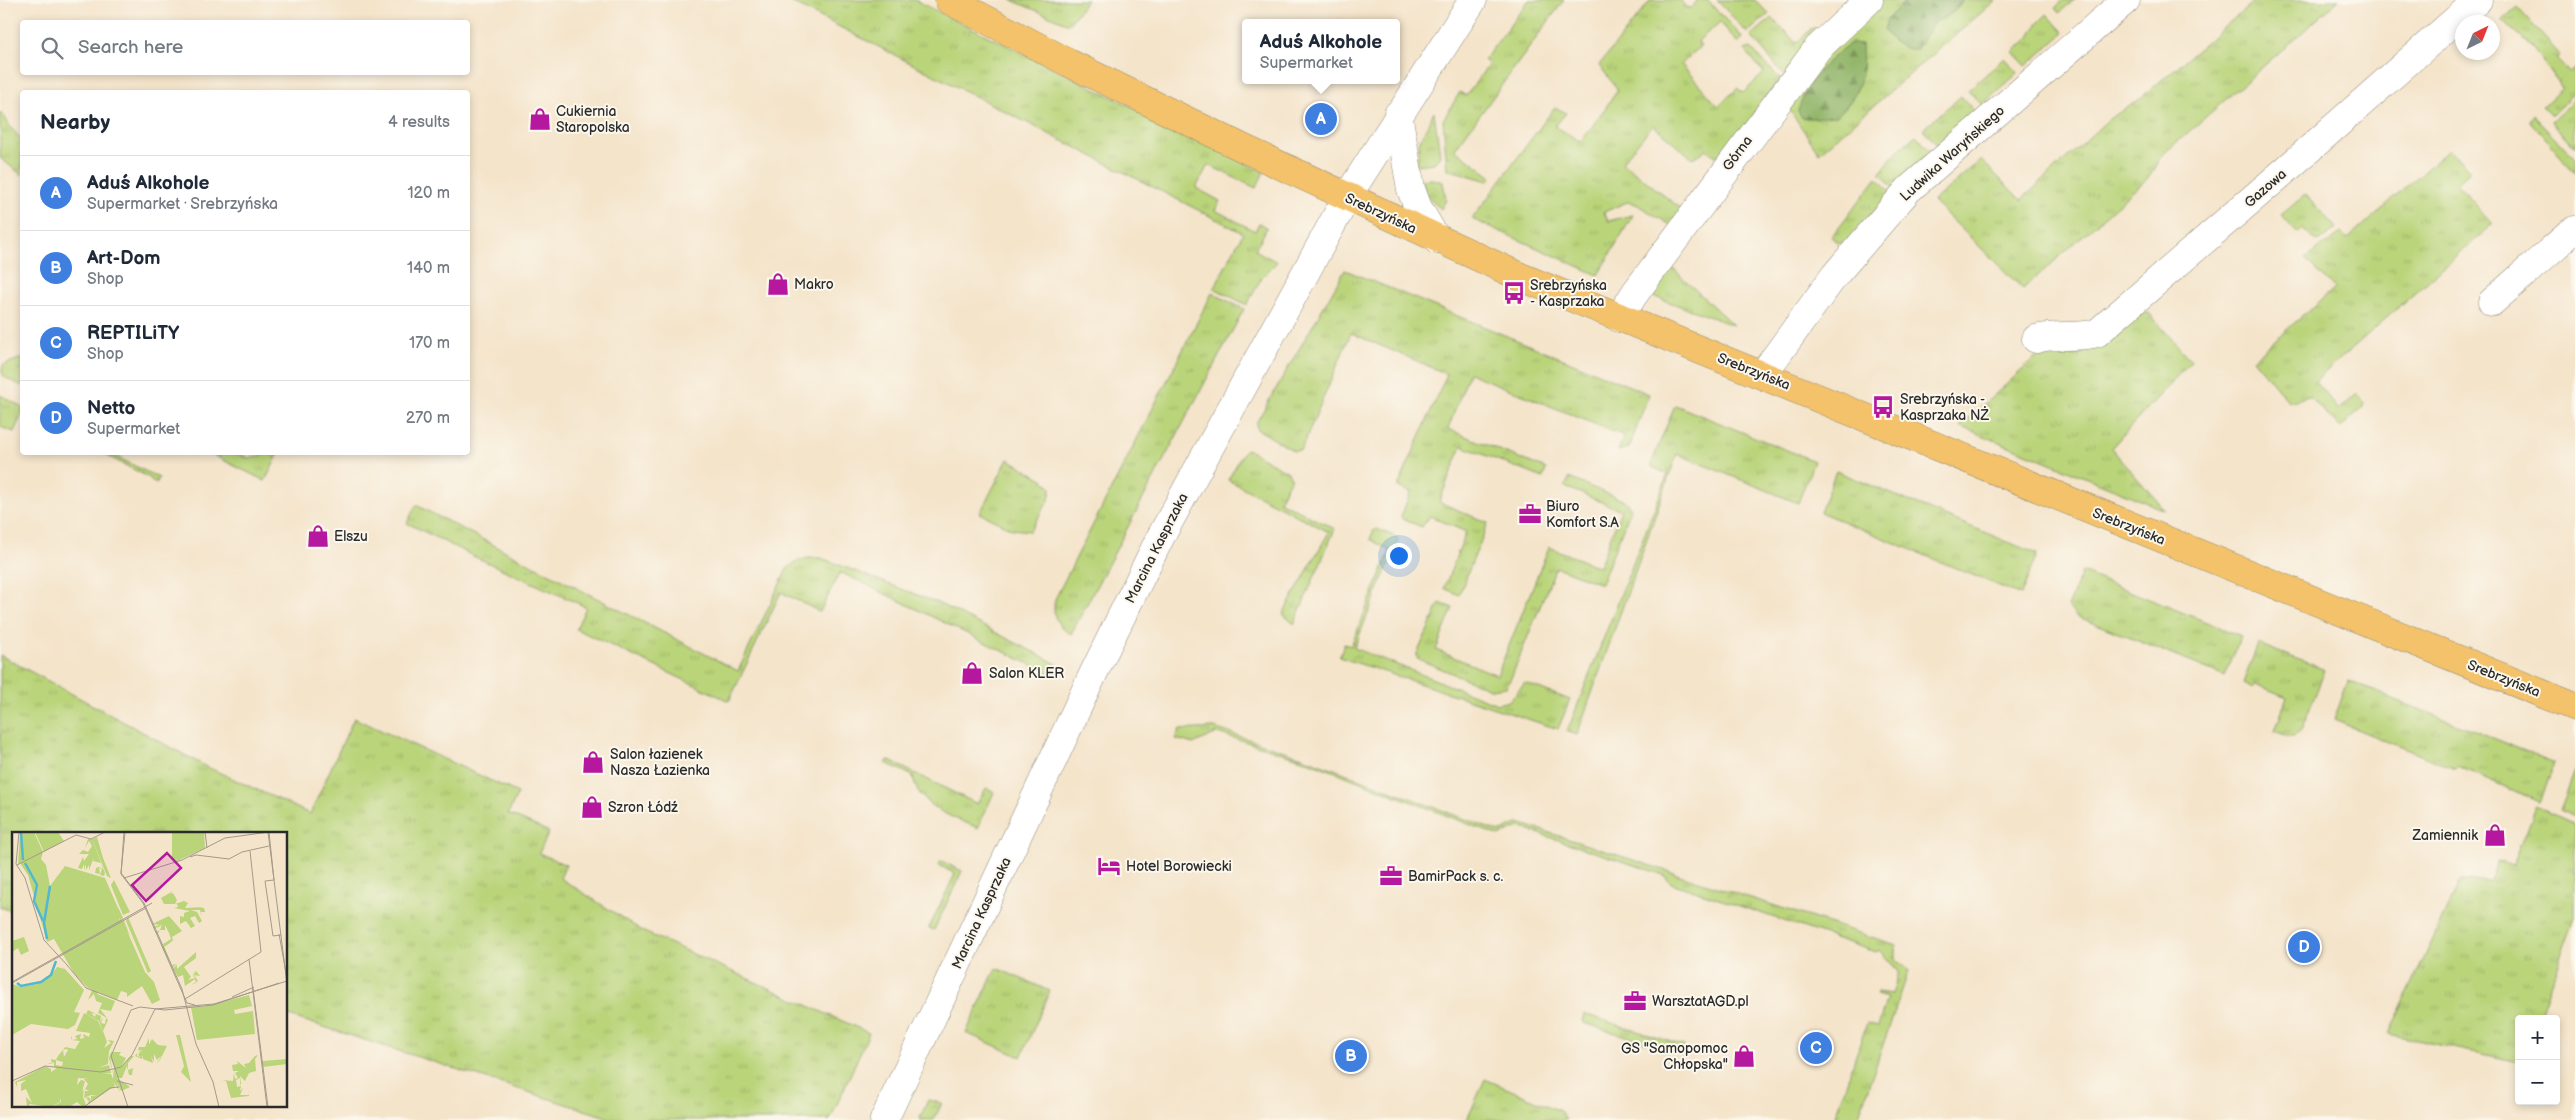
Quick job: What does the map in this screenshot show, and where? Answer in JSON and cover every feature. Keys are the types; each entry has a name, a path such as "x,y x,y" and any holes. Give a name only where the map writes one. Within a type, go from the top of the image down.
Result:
{"main road":[{"name":"Srebrzyńska","path":"949,0 1069,62 1437,240 1619,318 1763,374 2575,707"}],"street":[{"name":"Marcina Kasprzaka","path":"884,1120 1141,576 1347,197 1398,114 1473,0"},
{"name":"Górna","path":"1619,318 1635,293 1818,48 1869,0"},
{"name":"Ludwika Waryńskiego","path":"1763,374 1834,275 1908,190 2126,0"},
{"name":"Gazowa","path":"2036,339 2044,337 2070,338 2097,333 2478,0"},
{"path":"1398,114 1411,189 1418,208 1437,240"},
{"path":"2492,302 2575,229"}],"green space":[{"path":"787,0 915,0 1264,172 1256,188 1208,165 1196,188 1220,201 1215,210 1255,231 1259,223 1267,228 1255,250 1277,262 1262,277 1247,305 1214,288 1243,233"},
{"path":"1011,0 1087,0 1069,24"},
{"path":"1529,0 1564,0 1455,149 1492,177 1488,181 1447,169 1443,120 1460,92 1466,96 1489,64 1484,60"},
{"path":"1651,0 1680,0 1687,8 1692,7 1698,0 1707,0 1743,38 1738,43 1720,22 1698,41 1701,46 1681,64 1718,106 1738,88 1743,93 1764,73 1745,50 1751,48 1780,79 1722,160 1705,149 1701,154 1692,158 1653,125 1622,162 1685,212 1674,227 1636,204 1627,202 1604,212 1608,221 1633,215 1598,275 1472,219 1555,107 1566,113 1555,126 1581,142 1618,90 1599,65"},
{"path":"1717,0 1755,0 1769,14 1747,33"},
{"path":"1882,0 1996,0 1819,153 1789,109 1794,89"},
{"path":"1906,0 1963,0 1951,14 1933,23 1917,49 1912,49 1902,47 1890,38 1884,30 1887,19"},
{"path":"2064,0 2074,0 2059,13 2055,8"},
{"path":"2256,0 2339,0 2160,157 2150,176 2023,289 1933,201 1981,160 2021,200 2109,119 2136,102"},
{"path":"2517,7 2560,55 2556,59 2570,73 2575,69 2575,92 2552,115 2543,106 2562,88 2533,49 2502,20"},
{"path":"2047,14 2064,33 2026,66 2013,52 2030,37 2038,23"},
{"path":"1772,18 1796,43 1814,27 1820,32 1785,76 1751,36"},
{"path":"1851,43 1862,44 1862,66 1859,84 1851,100 1837,116 1802,118 1798,111 1812,80 1832,58"},
{"path":"2005,58 2018,73 1982,105 1968,90"},
{"path":"1961,96 1975,112 1938,146 1923,129"},
{"path":"2575,98 2575,147 2551,122"},
{"path":"0,112 20,138 20,173 0,158"},
{"path":"1434,112 1440,155 1434,163 1416,165 1420,140"},
{"path":"2533,115 2575,158 2575,173 2529,120"},
{"path":"1916,135 1931,152 1895,189 1880,173 1895,153"},
{"path":"2449,149 2470,171 2456,183 2493,224 2315,381 2339,410 2357,394 2364,403 2363,407 2340,428 2309,396 2289,402 2253,359 2335,288 2305,259 2341,233 2348,239"},
{"path":"1877,178 1891,192 1846,242 1838,243 1831,237"},
{"path":"1432,179 1443,182 1446,200 1441,209 1427,196 1421,180"},
{"path":"2305,195 2336,228 2318,242 2302,228 2297,233 2281,215"},
{"path":"1665,261 1733,325 1641,292"},
{"path":"1345,270 1649,394 1629,448 1618,451 1624,436 1469,373 1448,429 1546,469 1543,478 1462,446 1439,502 1488,523 1459,595 1444,588 1466,532 1430,516 1422,527 1402,519 1401,516 1411,492 1398,487 1447,374 1351,333 1301,450 1294,451 1257,429 1256,423"},
{"path":"1212,293 1244,309 1071,634 1056,620 1054,610 1055,599"},
{"path":"2149,313 2191,361 2111,448 2165,510 1960,426 2041,353 2076,354 2105,340 2132,314"},
{"path":"20,359 20,385 4,377 3,365"},
{"path":"0,395 20,406 20,418 14,432 0,427"},
{"path":"1675,405 1814,461 1798,503 1677,454 1577,735 1567,732 1668,474 1652,467 1652,462"},
{"path":"1247,449 1288,472 1291,478 1279,501 1335,529 1294,624 1283,614 1329,532 1228,480 1244,451"},
{"path":"106,455 113,455 159,478 156,484 148,477"},
{"path":"213,455 241,455 249,458 262,455 278,455 265,481"},
{"path":"1008,459 1044,480 1051,488 1049,500 1030,531 1012,529 980,513"},
{"path":"1836,471 2037,554 2021,595 1820,512"},
{"path":"1569,478 1625,501 1631,508 1601,584 1556,567 1506,687 1490,689 1418,659 1416,656 1440,603 1453,608 1436,650 1497,675 1549,547 1599,567 1621,510 1565,487"},
{"path":"416,505 738,671 787,569 807,558 821,558 938,603 1057,664 1052,675 840,572 820,612 781,592 729,701 576,629 586,607 473,556 407,523"},
{"path":"1377,529 1396,537 1398,541 1354,648 1497,704 1509,701 1525,683 1570,700 1558,729 1339,657 1344,644 1351,646 1390,551 1370,539 1374,530"},
{"path":"2082,572 2241,636 2225,676 2076,616 2068,607"},
{"path":"2258,644 2325,670 2301,731 2298,734 2288,736 2275,731 2287,697 2255,684 2253,688 2243,683"},
{"path":"0,655 205,766 310,814 354,718 518,793 508,814 549,832 539,853 566,865 560,878 644,932 869,1033 830,1120 616,1120 288,1016 288,832 12,832 12,911 0,907"},
{"path":"2348,681 2555,763 2540,802 2457,766 2455,769 2334,720"},
{"path":"1214,728 1303,757 1499,832 1519,823 1896,945 1896,960 1909,970 1857,1120 1834,1120 1867,1023 1878,1026 1887,998 1876,995 1877,992 1892,994 1899,972 1879,950 1876,952 1671,883 1664,875 1519,827 1499,836 1302,759 1217,733 1193,744 1176,739 1179,730"},
{"path":"888,760 977,804 986,788 994,792 978,828 938,810 921,796 913,776 886,763"},
{"path":"2575,772 2575,817 2559,810"},
{"path":"2536,807 2575,824 2575,916 2539,1015 2515,1015 2515,1061 2389,1034 2460,881 2490,881 2497,861 2513,866"},
{"path":"941,861 962,871 934,930 929,928 955,874 939,865"},
{"path":"996,968 1050,991 1021,1057 966,1033"},
{"path":"1584,1014 1684,1046 1682,1054 1584,1023 1582,1020"},
{"path":"1485,1079 1560,1111 1566,1120 1467,1120"},
{"path":"928,1100 942,1103 934,1120 919,1120"}],"place":[{"name":"Cukiernia Staropolska","path":"540,119"},
{"name":"Aduś Alkohole","path":"1321,119"},
{"name":"Makro","path":"778,284"},
{"name":"Srebrzyńska - Kasprzaka","path":"1514,293"},
{"name":"Srebrzyńska - Kasprzaka NŻ","path":"1883,407"},
{"name":"Biuro Komfort S.A","path":"1530,514"},
{"name":"Elszu","path":"318,536"},
{"name":"Salon KLER","path":"972,673"},
{"name":"Salon łazienek Nasza Łazienka","path":"593,762"},
{"name":"Szron Łódź","path":"592,807"},
{"name":"Zamiennik","path":"2495,835"},
{"name":"Hotel Borowiecki","path":"1109,866"},
{"name":"BamirPack s. c.","path":"1391,876"},
{"name":"Netto","path":"2304,947"},
{"name":"WarsztatAGD.pl","path":"1635,1001"},
{"name":"REPTILiTY","path":"1816,1048"},
{"name":"Art-Dom","path":"1351,1056"},
{"name":"GS \"Samopomoc Chłopska\"","path":"1744,1056"}]}
